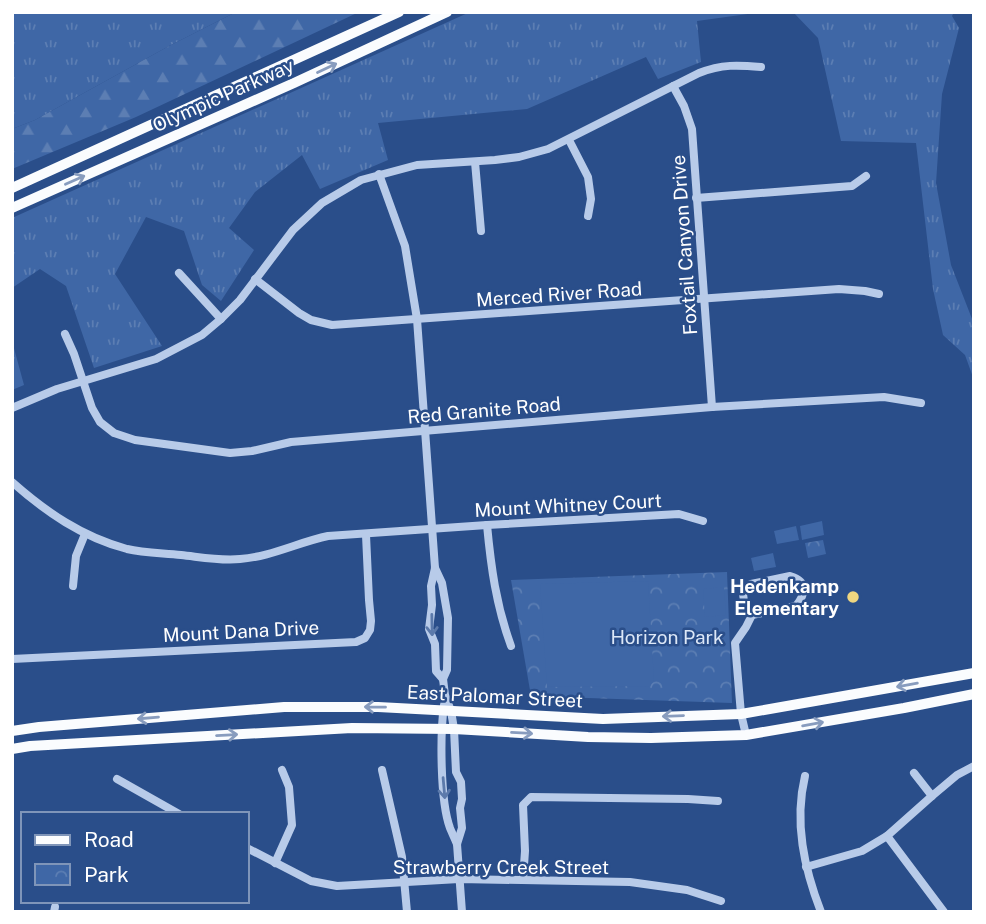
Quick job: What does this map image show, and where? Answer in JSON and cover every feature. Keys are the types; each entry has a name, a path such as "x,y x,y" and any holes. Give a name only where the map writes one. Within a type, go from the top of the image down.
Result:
{"main road":[{"name":"Olympic Parkway","path":"12,188 399,12"},
{"name":"Olympic Parkway","path":"12,208 447,12"},
{"name":"East Palomar Street","path":"12,731 284,707 378,707 603,719 741,714 974,673"},
{"name":"East Palomar Street","path":"12,749 352,728 448,729 626,738 746,735 974,694"}],"street":[{"path":"12,408 57,389 156,359 202,335 240,300 293,230 322,203 361,180 417,165 519,157 548,149 713,67 733,64 761,67"},
{"name":"Foxtail Canyon Drive","path":"673,86 692,129 712,407"},
{"path":"569,140 587,177 591,199 588,216"},
{"path":"475,162 481,231"},
{"path":"379,174 405,246 417,319 435,568 429,629 435,644 436,671 443,679"},
{"path":"696,198 852,186 866,176"},
{"path":"179,274 221,319"},
{"name":"Merced River Road","path":"255,279 299,313 311,320 331,325 839,289 878,294"},
{"name":"Red Granite Road","path":"65,334 92,408 100,422 114,433 135,440 230,453 291,442 712,407 880,397 921,403"},
{"name":"Mount Whitney Court","path":"13,484 53,516 85,534 127,549 238,559 267,554 328,536 679,514 704,521"},
{"path":"487,525 492,579 501,619 511,646"},
{"path":"73,586 76,556 85,534"},
{"name":"Mount Dana Drive","path":"12,659 356,642 365,638 371,621 366,535"},
{"path":"435,568 442,583 447,618 447,670 443,679 448,729 456,772 461,782 462,828 457,844"},
{"path":"790,576 804,587 804,596 796,606 752,615 745,608 743,600 743,594 751,584 790,576"},
{"path":"746,735 741,714 735,643 752,615"},
{"path":"448,729 443,780 449,827 457,844 462,912"},
{"path":"806,867 862,850 887,836 957,775 974,766"},
{"path":"275,863 292,825 289,787 282,770"},
{"path":"382,770 402,857 407,912"},
{"path":"914,773 932,796"},
{"path":"805,776 800,810 801,837 806,867 821,912"},
{"path":"117,779 175,812"},
{"path":"523,880 523,805 531,797 718,801"},
{"path":"887,836 944,912"},
{"name":"Strawberry Creek Street","path":"248,849 311,881 325,885 350,886 460,879 643,884 687,890 721,901"}],"green space":[{"path":"12,12 236,12 35,120 12,129"},
{"path":"236,12 359,12 136,117 12,169 12,129 35,120"},
{"path":"470,12 762,12 697,21 701,62 658,79 646,57 527,109 378,123 388,160 320,189 302,155 255,192 229,228 254,250 221,301 202,285 184,231 146,217 115,274 162,346 94,368 66,286 40,269 12,288 12,218"},
{"path":"793,12 954,12 952,16 959,28 942,94 936,183 951,265 974,324 974,380 965,355 943,335 933,289 916,143 841,141 818,38"},
{"path":"12,341 24,385 12,390"},
{"path":"822,521 824,535 802,540 800,526"},
{"path":"796,526 799,540 777,544 774,531"},
{"path":"823,540 826,554 808,558 805,543"},
{"path":"773,553 776,567 754,571 751,558"},
{"name":"Horizon Park","path":"727,572 732,703 531,696 511,580"},
{"path":"648,581 654,680 650,686 547,687 540,584"},
{"path":"724,587 726,615 705,617 703,589"}],"place":[{"name":"Hedenkamp Elementary","path":"853,597"}]}
